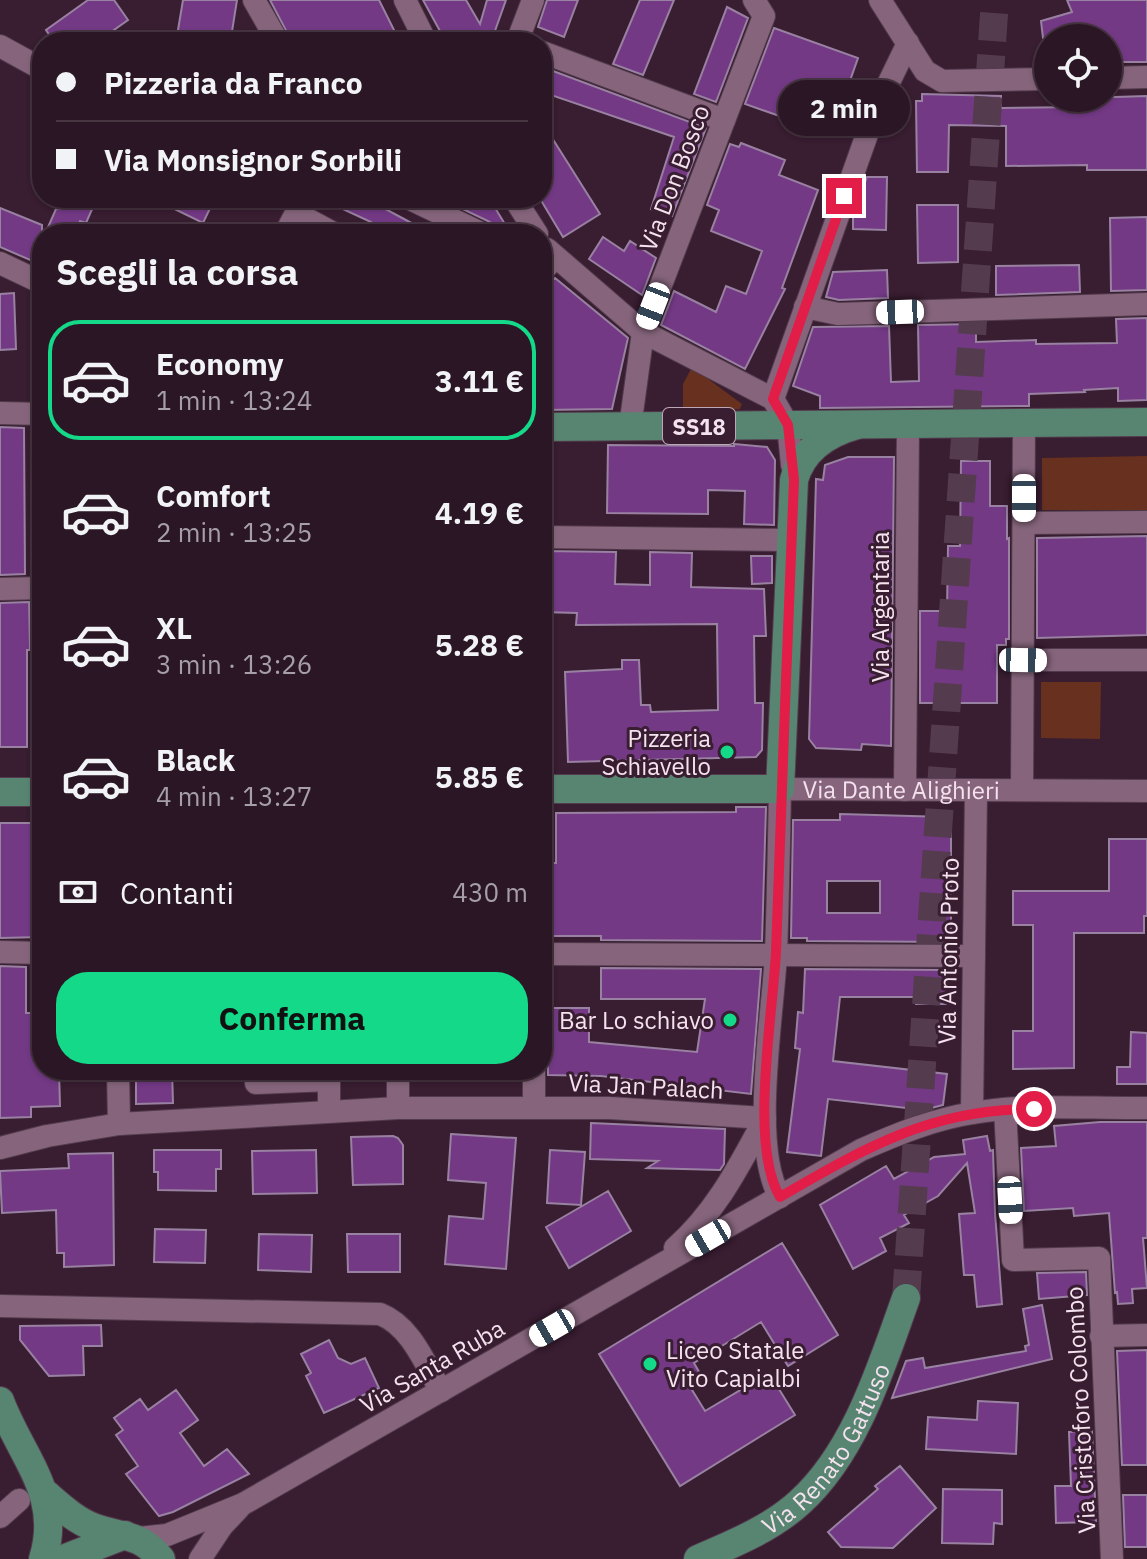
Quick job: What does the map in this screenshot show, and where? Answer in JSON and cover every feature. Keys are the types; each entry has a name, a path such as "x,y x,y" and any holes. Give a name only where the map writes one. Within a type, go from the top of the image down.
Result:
{"main road":[{"name":"SS18","path":"552,427 1147,422"},
{"name":"SS18","path":"793,473 818,444 839,430 857,425"},
{"path":"780,789 793,473"},
{"name":"Via Dante Alighieri","path":"552,789 780,789"},
{"path":"0,792 32,792"},
{"name":"Via Renato Gattuso","path":"698,1559 746,1538 799,1503 828,1469 863,1412 906,1298"},
{"path":"0,1401 32,1497 49,1520 43,1559"},
{"path":"32,1497 95,1528 132,1537 161,1559"},
{"path":"63,1559 78,1551 132,1537"}],"street":[{"path":"254,0 272,32"},
{"path":"405,0 421,32"},
{"path":"521,32 533,0"},
{"name":"Via Don Bosco","path":"630,427 643,332 764,16 754,0"},
{"path":"880,0 925,71 942,81 1034,79"},
{"path":"773,399 876,109 908,43"},
{"path":"0,46 32,64"},
{"path":"552,56 724,120"},
{"path":"1122,78 1147,77"},
{"path":"429,208 462,224"},
{"path":"290,224 296,213 316,224"},
{"path":"552,258 643,332 773,399 788,425 793,473"},
{"path":"0,263 32,278"},
{"path":"805,307 838,314 1147,304"},
{"path":"0,413 32,414"},
{"path":"1022,790 1024,423"},
{"name":"Via Argentaria","path":"905,790 908,425"},
{"path":"743,426 772,438 781,446 793,473"},
{"path":"1024,523 1147,522"},
{"path":"552,537 792,540"},
{"path":"0,589 32,588"},
{"path":"1023,660 1147,660"},
{"path":"780,789 776,955 765,1118 768,1165 780,1197"},
{"name":"Via Dante Alighieri","path":"780,789 1147,791"},
{"name":"Via Antonio Proto","path":"972,1113 976,790"},
{"path":"0,952 32,953"},
{"path":"552,954 974,956"},
{"path":"118,1080 119,1124"},
{"path":"256,1080 256,1083 329,1080 329,1111"},
{"path":"398,1080 398,1108"},
{"path":"534,1080 534,1108"},
{"name":"Via Jan Palach","path":"0,1148 47,1136 119,1124 398,1108 610,1108 765,1118"},
{"name":"Via Santa Ruba","path":"132,1537 167,1535 243,1504 861,1150 898,1133 972,1113 1005,1109 1147,1108"},
{"name":"Via Cristoforo Colombo","path":"1005,1109 1013,1260 1099,1258 1112,1559"},
{"path":"644,1275 707,1215 730,1183 765,1118"},
{"path":"0,1306 380,1314 405,1331 441,1391"},
{"path":"1101,1336 1147,1335"},
{"path":"0,1517 32,1497"},
{"name":"Via Santa Ruba","path":"200,1559 222,1526 243,1504"}],"shaded area":[{"path":"692,367 742,404 740,409 683,415 683,384"},
{"path":"1147,456 1147,510 1042,510 1042,458"},
{"path":"1041,682 1101,682 1100,739 1041,738"}],"building":[{"path":"88,0 114,0 128,20 111,32 46,30"},
{"path":"183,0 237,0 232,32 178,32"},
{"path":"270,0 379,0 395,32 287,32"},
{"path":"423,0 466,0 480,24 487,0 506,0 495,32 441,32"},
{"path":"547,0 578,0 564,37 538,27"},
{"path":"640,0 674,0 643,75 613,64"},
{"path":"1067,0 1147,0 1147,62 1122,62 1122,24 1041,24 1041,21 1072,12"},
{"path":"727,7 748,18 716,102 694,94"},
{"path":"774,28 858,58 831,134 745,104"},
{"path":"553,71 706,128 672,216 651,209 674,137 552,95"},
{"path":"922,94 1001,96 1001,108 1034,108 1034,112 1122,112 1122,97 1147,96 1147,170 1087,170 1087,165 1006,166 1006,126 949,125 948,172 917,172 916,101 922,101"},
{"path":"552,138 600,214 563,237 546,208 552,208"},
{"path":"741,143 785,160 779,175 818,190 782,288 785,289 745,369 661,325 674,291 716,312 726,286 746,294 762,251 711,231 719,210 707,205 730,144 739,147"},
{"path":"867,177 887,177 886,230 853,229 853,214"},
{"path":"917,205 958,205 958,262 918,263"},
{"path":"0,208 40,224 32,224 32,261 0,247"},
{"path":"93,208 86,223 49,224 56,209"},
{"path":"172,208 210,208 203,223"},
{"path":"341,208 384,208 413,224 370,224"},
{"path":"461,208 495,208 505,224 490,222"},
{"path":"1147,217 1147,290 1111,291 1110,218"},
{"path":"603,237 624,251 630,241 656,258 642,295 589,259"},
{"path":"1079,265 1080,292 996,295 996,266"},
{"path":"887,270 888,298 839,300 826,297 833,272"},
{"path":"555,278 628,338 612,409 552,410 552,280"},
{"path":"14,293 16,349 0,350 0,294"},
{"path":"1147,318 1147,400 1118,401 1118,388 1029,394 1029,406 820,408 820,396 793,386 813,327 889,326 891,382 919,381 918,325 976,324 976,342 1036,340 1036,344 1117,343 1116,319"},
{"path":"0,427 24,428 25,574 0,575"},
{"path":"734,444 767,447 775,460 774,525 744,524 745,491 708,490 708,514 607,513 608,445"},
{"path":"848,457 894,457 891,746 862,744 861,750 816,748 809,739 816,479 823,480 825,465"},
{"path":"961,461 990,461 990,506 1007,506 1009,639 1006,639 1006,645 997,645 997,703 920,703 920,611 947,611 948,546 960,546"},
{"path":"1147,536 1147,635 1037,638 1037,538"},
{"path":"552,551 616,552 615,584 650,585 650,552 692,553 691,587 764,589 766,636 754,636 755,703 763,703 762,750 756,757 568,762 565,672 622,669 622,660 639,660 641,705 650,705 651,712 718,710 717,624 576,625 577,613 552,612"},
{"path":"751,556 772,556 772,583 752,584"},
{"path":"29,602 27,747 0,747 0,603"},
{"path":"736,807 766,807 762,941 601,940 601,936 552,936 556,813 736,812"},
{"path":"840,814 946,817 951,824 951,942 807,941 807,938 791,938 793,820 840,820","holes":["827,881 880,881 880,913 827,913"]},
{"path":"0,823 32,823 32,937 0,938"},
{"path":"1109,839 1147,839 1147,916 1144,916 1144,933 1074,933 1074,1068 1013,1069 1013,1031 1033,1031 1033,925 1013,925 1013,891 1109,891"},
{"path":"0,966 26,967 26,1013 32,1013 32,1080 59,1080 60,1106 31,1107 31,1117 0,1118"},
{"path":"601,968 761,969 751,1094 601,1076 552,1075 552,1008 589,1008 589,1042 697,1052 705,999 601,999"},
{"path":"805,969 953,970 953,1004 916,1004 914,997 840,997 833,1061 947,1074 943,1105 924,1110 828,1099 821,1156 787,1152 800,1049 795,1048 798,1012 803,1013"},
{"path":"1131,1032 1147,1033 1147,1084 1117,1084 1117,1067 1130,1067"},
{"path":"136,1080 172,1080 173,1103 136,1104"},
{"path":"1147,1122 1147,1238 1143,1238 1147,1288 1132,1289 1133,1303 1118,1304 1115,1293 1109,1213 1074,1216 1073,1208 1024,1211 1021,1148 1056,1146 1054,1126"},
{"path":"591,1123 725,1129 724,1164 720,1170 647,1168 658,1161 590,1159"},
{"path":"451,1134 516,1138 506,1269 445,1264 449,1216 483,1219 486,1183 448,1180"},
{"path":"393,1136 403,1145 403,1184 353,1185 351,1137"},
{"path":"987,1136 990,1151 993,1150 1002,1304 977,1307 974,1275 964,1275 959,1214 975,1213 967,1163 938,1196 904,1215 909,1223 880,1238 886,1251 853,1269 820,1205 886,1166 894,1179 934,1157 965,1154 963,1140"},
{"path":"154,1150 221,1150 221,1169 216,1169 216,1191 158,1190"},
{"path":"316,1150 317,1193 253,1194 252,1151"},
{"path":"550,1150 585,1152 581,1205 547,1203"},
{"path":"113,1153 114,1265 64,1267 64,1253 57,1253 56,1210 2,1213 0,1171 69,1168 68,1154"},
{"path":"608,1191 631,1231 569,1268 546,1227"},
{"path":"155,1229 206,1230 205,1263 154,1262"},
{"path":"259,1234 312,1235 311,1272 258,1270"},
{"path":"347,1234 400,1234 400,1272 348,1272"},
{"name":"Liceo Statale Vito Capialbi","path":"782,1243 838,1335 788,1366 761,1322 694,1363 702,1377 689,1385 705,1411 769,1373 795,1415 680,1486 599,1354"},
{"path":"1086,1272 1087,1295 1039,1299 1037,1273"},
{"path":"1042,1305 1052,1359 892,1398 906,1361 923,1358 925,1368 1026,1351 1025,1346 1029,1345 1023,1309"},
{"path":"101,1325 102,1346 83,1346 84,1375 49,1376 20,1340 20,1326"},
{"path":"329,1340 338,1358 351,1364 365,1358 379,1388 324,1413 306,1376 311,1373 301,1354"},
{"path":"1147,1350 1147,1465 1122,1465 1117,1351"},
{"path":"176,1390 198,1420 180,1433 204,1466 227,1449 249,1474 159,1516 126,1474 138,1466 116,1435 123,1430 114,1418 140,1399 148,1410"},
{"path":"978,1401 1018,1403 1016,1454 926,1449 928,1417 977,1420"},
{"path":"1092,1431 1096,1522 1056,1523 1055,1486 1071,1486 1069,1432"},
{"path":"900,1466 936,1508 893,1548 841,1547 828,1532"},
{"path":"943,1489 1002,1490 1002,1524 994,1523 993,1544 942,1543"},
{"path":"1123,1495 1147,1495 1147,1547 1125,1547"}],"tunnel":[{"path":"906,1298 995,0"}],"place":[{"name":"Pizzeria Schiavello","path":"727,752"},
{"name":"Bar Lo schiavo","path":"730,1020"},
{"name":"Liceo Statale Vito Capialbi","path":"650,1364"}],"route":[{"path":"844,196 773,399 788,425 794,480 776,955 765,1118 771,1178 780,1197 861,1150 898,1133 972,1113 1034,1109"}]}
